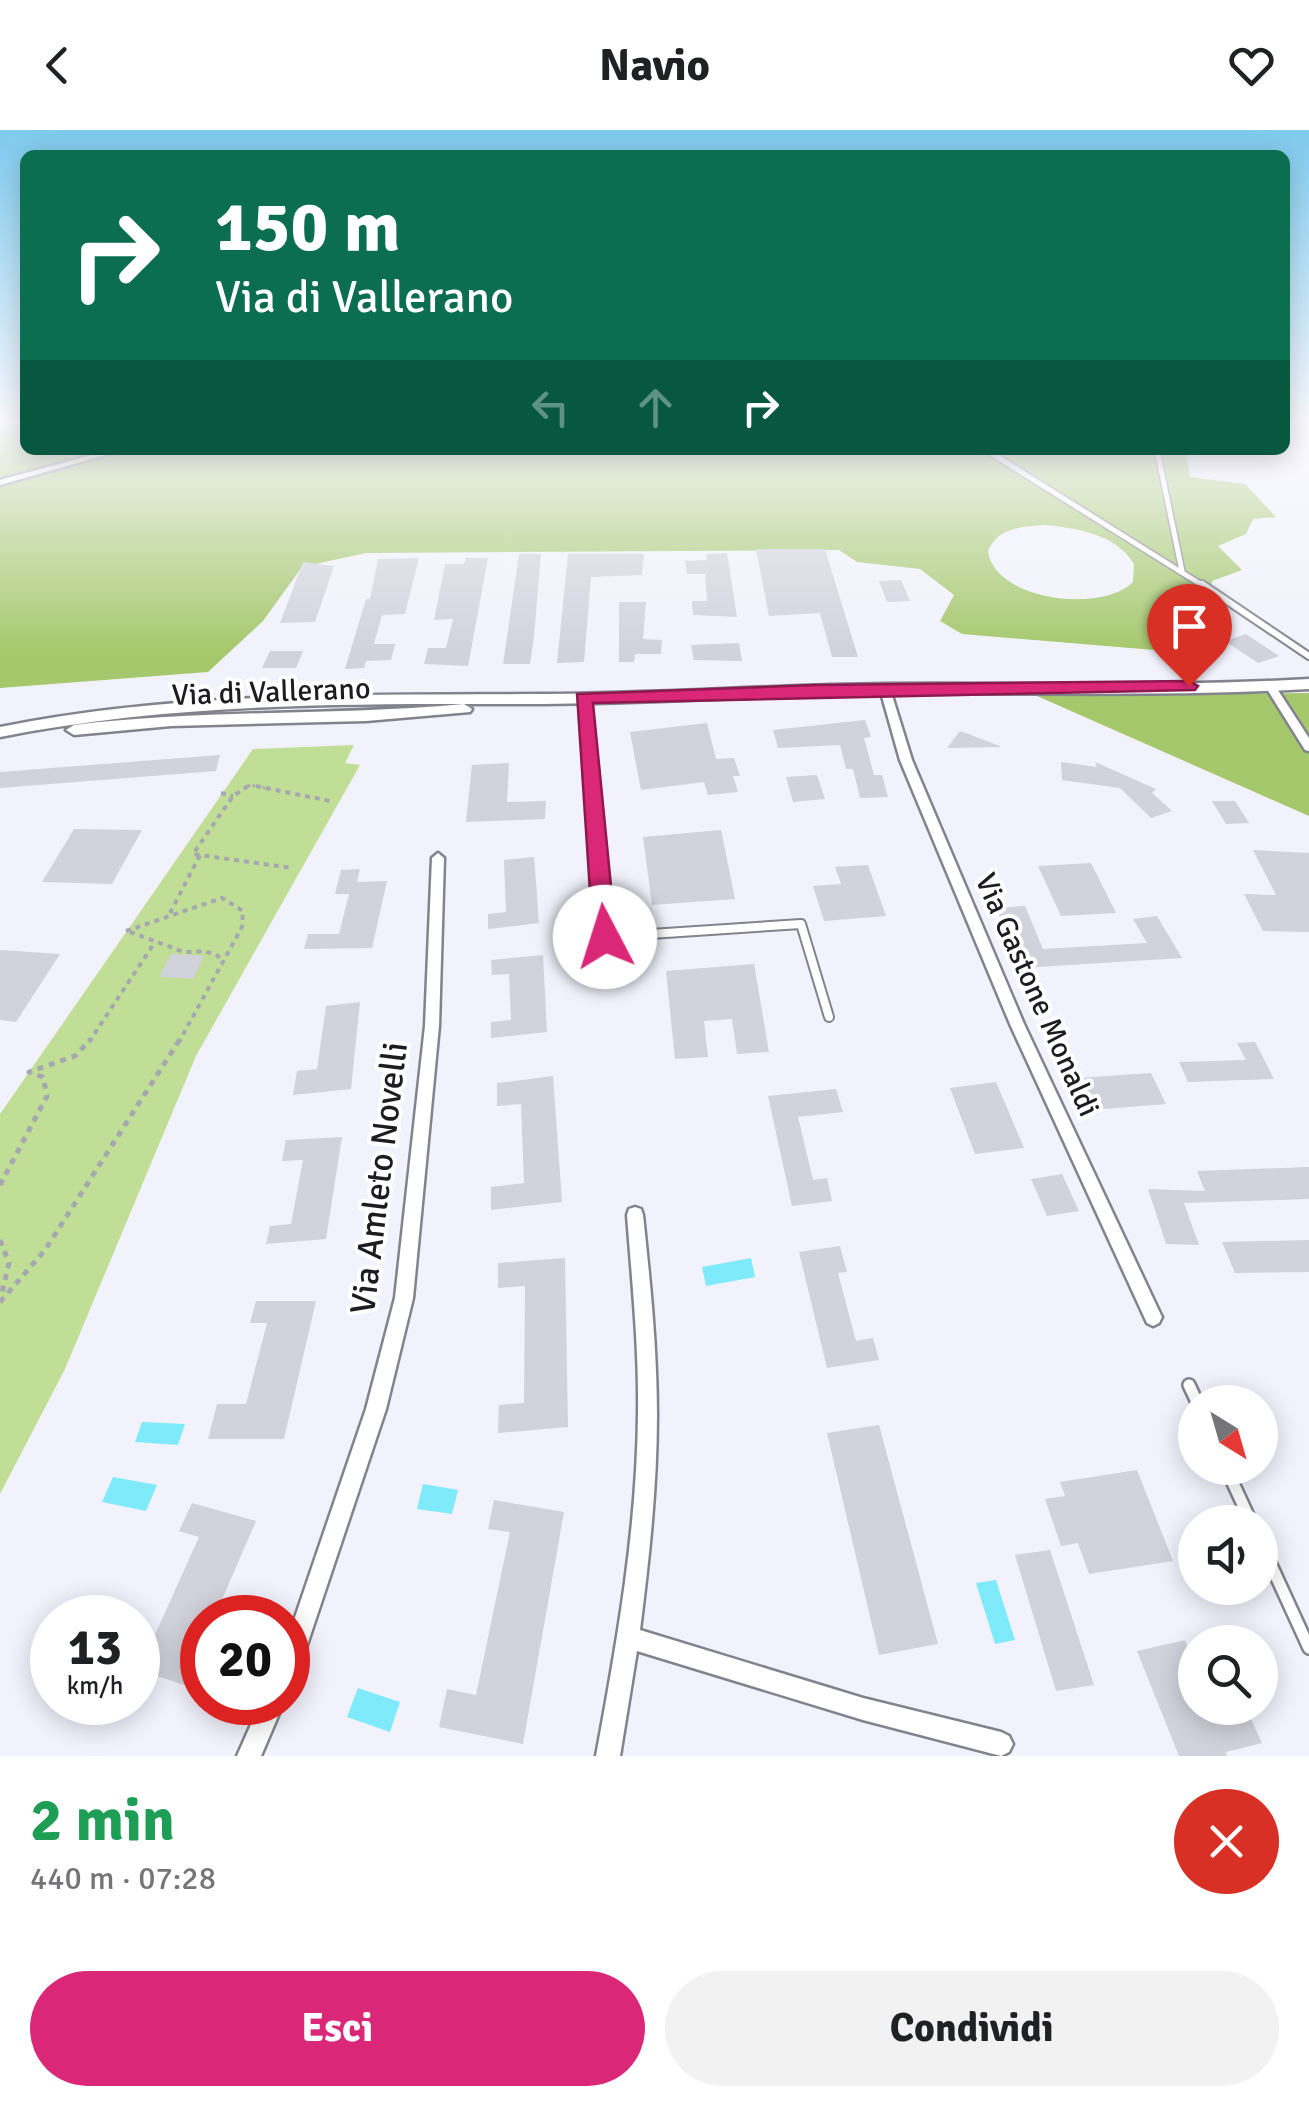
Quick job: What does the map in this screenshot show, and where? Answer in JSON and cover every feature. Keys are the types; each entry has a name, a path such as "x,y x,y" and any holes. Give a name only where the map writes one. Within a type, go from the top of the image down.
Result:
{"street":[{"name":"Via di Vallerano","path":"0,732 128,708 414,698 545,699 885,689 1309,684"},
{"path":"1270,686 1309,747"},
{"name":"Via Gastone Monaldi","path":"885,689 906,760 1017,1024 1153,1317"},
{"name":"Via di Vallerano","path":"0,744 114,725 410,714 545,699"},
{"name":"Via Amleto Novelli","path":"310,1604 376,1409 407,1283 432,1026 438,858"},
{"path":"608,1756 629,1638 647,1443 644,1305 635,1215"},
{"path":"629,1638 862,1709 1000,1744"},
{"path":"249,1756 263,1725"}],"lane":[{"path":"1067,500 1309,656"},
{"path":"1167,500 1182,571"},
{"path":"584,698 605,937 801,924 829,1017"},
{"path":"1278,1580 1309,1648"}],"path":[{"path":"292,868 193,854 233,796 250,785 330,801"},
{"path":"221,792 233,796"},
{"path":"170,914 200,855"},
{"path":"0,1302 42,1260 64,1217 178,1049 224,964 242,927 243,911 222,898 207,900 145,927 126,931 184,952 204,950 218,956 224,964"},
{"path":"0,1186 47,1096 43,1077 29,1072 75,1056 89,1042 155,942"},
{"path":"0,1240 8,1251 10,1274 0,1302"}],"green space":[{"path":"0,500 1260,500 1276,517 1253,519 1246,534 1218,546 1242,570 1212,581 1210,603 1160,616 1195,643 1154,650 962,634 940,621 954,595 920,569 857,562 839,550 366,553 302,567 263,621 208,672 0,688","holes":["1044,525 1106,539 1126,554 1134,564 1133,582 1098,598 1051,597 1009,581 995,568 988,551 998,537 1011,530"]},
{"path":"1309,693 1309,816 1037,696"},
{"path":"354,745 345,763 360,765 196,1056 65,1369 0,1494 0,1114 253,749"}],"water":[{"path":"751,1258 755,1277 706,1286 702,1267"},
{"path":"142,1422 185,1424 178,1445 135,1442"},
{"path":"113,1477 157,1485 146,1511 102,1502"},
{"path":"423,1484 458,1490 452,1514 417,1509"},
{"path":"996,1580 1015,1640 995,1644 976,1583"},
{"path":"358,1688 400,1702 390,1732 347,1717"}],"building":[{"path":"756,549 825,549 858,657 832,657 820,613 769,616"},
{"path":"727,553 737,617 693,615 692,601 707,601 705,574 687,574 685,561 707,560 706,554"},
{"path":"519,554 541,554 530,664 503,664"},
{"path":"568,554 644,554 642,575 591,577 584,662 557,663"},
{"path":"419,558 405,614 382,615 374,644 395,644 391,660 366,661 364,668 345,669 366,599 370,599 378,559"},
{"path":"466,558 488,558 468,666 424,664 428,648 446,648 453,619 434,620 445,564 464,564"},
{"path":"303,562 334,566 315,622 280,623"},
{"path":"901,580 910,601 887,602 879,581"},
{"path":"619,602 646,602 643,639 662,640 661,654 635,654 634,662 619,662"},
{"path":"1246,634 1279,656 1258,663 1225,641"},
{"path":"739,643 742,661 694,660 691,645"},
{"path":"270,651 303,651 296,668 262,668"},
{"path":"865,720 871,737 864,738 874,775 882,775 888,797 860,798 853,769 846,769 840,745 778,748 773,730"},
{"path":"707,723 716,759 734,758 740,776 733,776 738,792 708,795 704,782 641,790 630,732"},
{"path":"960,731 1000,746 1000,747 947,748"},
{"path":"220,755 216,771 0,788 0,772"},
{"path":"1061,762 1097,767 1095,762 1156,789 1152,793 1172,811 1151,818 1120,788 1062,780"},
{"path":"509,763 507,802 546,801 545,819 466,822 472,765"},
{"path":"817,775 825,799 793,802 786,777"},
{"path":"1212,801 1235,801 1249,823 1226,824"},
{"path":"74,829 142,830 112,884 42,882"},
{"path":"721,830 735,899 652,905 643,837"},
{"path":"1253,850 1309,853 1309,932 1263,931 1244,894 1276,895"},
{"path":"534,857 539,923 488,929 488,914 506,912 504,860"},
{"path":"1091,863 1116,913 1061,916 1038,866"},
{"path":"868,865 886,916 824,921 813,886 841,884 835,867"},
{"path":"360,869 357,882 387,881 372,948 304,949 308,934 339,934 349,894 335,894 341,870"},
{"path":"1025,906 1043,949 1147,943 1133,919 1157,916 1182,958 1022,968 996,908"},
{"path":"0,950 60,954 16,1022 0,1020"},
{"path":"171,954 204,956 193,979 159,977"},
{"path":"543,955 547,1032 491,1038 491,1022 511,1020 509,974 492,975 491,960"},
{"path":"754,964 769,1052 737,1054 732,1019 704,1021 708,1057 675,1059 666,971"},
{"path":"360,1002 351,1089 293,1095 297,1071 317,1069 326,1006"},
{"path":"1255,1042 1274,1079 1188,1082 1179,1062 1246,1060 1237,1043"},
{"path":"1151,1073 1166,1104 1092,1110 1078,1078"},
{"path":"553,1076 562,1202 491,1210 491,1187 524,1183 521,1104 497,1106 497,1083"},
{"path":"996,1082 1024,1148 975,1154 950,1088"},
{"path":"836,1089 843,1112 798,1117 813,1180 827,1178 832,1201 792,1206 768,1096"},
{"path":"342,1137 326,1239 266,1244 270,1226 291,1224 303,1160 282,1161 286,1140"},
{"path":"1309,1167 1309,1199 1184,1203 1199,1245 1166,1244 1148,1189 1205,1191 1197,1171"},
{"path":"1062,1174 1079,1211 1047,1216 1031,1179"},
{"path":"1309,1240 1309,1272 1235,1273 1222,1242"},
{"path":"840,1246 847,1272 838,1273 856,1341 873,1338 879,1360 827,1368 799,1252"},
{"path":"565,1258 568,1427 498,1433 499,1405 524,1403 525,1286 498,1288 498,1263"},
{"path":"256,1301 316,1301 284,1439 208,1439 217,1404 246,1404 267,1323 250,1323"},
{"path":"879,1425 938,1644 879,1655 827,1433"},
{"path":"1137,1470 1173,1561 1089,1574 1078,1543 1061,1546 1045,1499 1065,1496 1060,1482"},
{"path":"494,1500 564,1512 523,1744 439,1727 447,1689 476,1695 510,1532 488,1529"},
{"path":"192,1503 256,1521 224,1595 180,1595 180,1683 160,1677 160,1624 199,1537 179,1531"},
{"path":"1050,1550 1094,1685 1056,1691 1015,1555"},
{"path":"1178,1642 1178,1725 1254,1725 1262,1743 1226,1752 1227,1756 1179,1756 1137,1651"}],"route":[{"path":"605,937 584,698 814,690 1189,686"}]}
